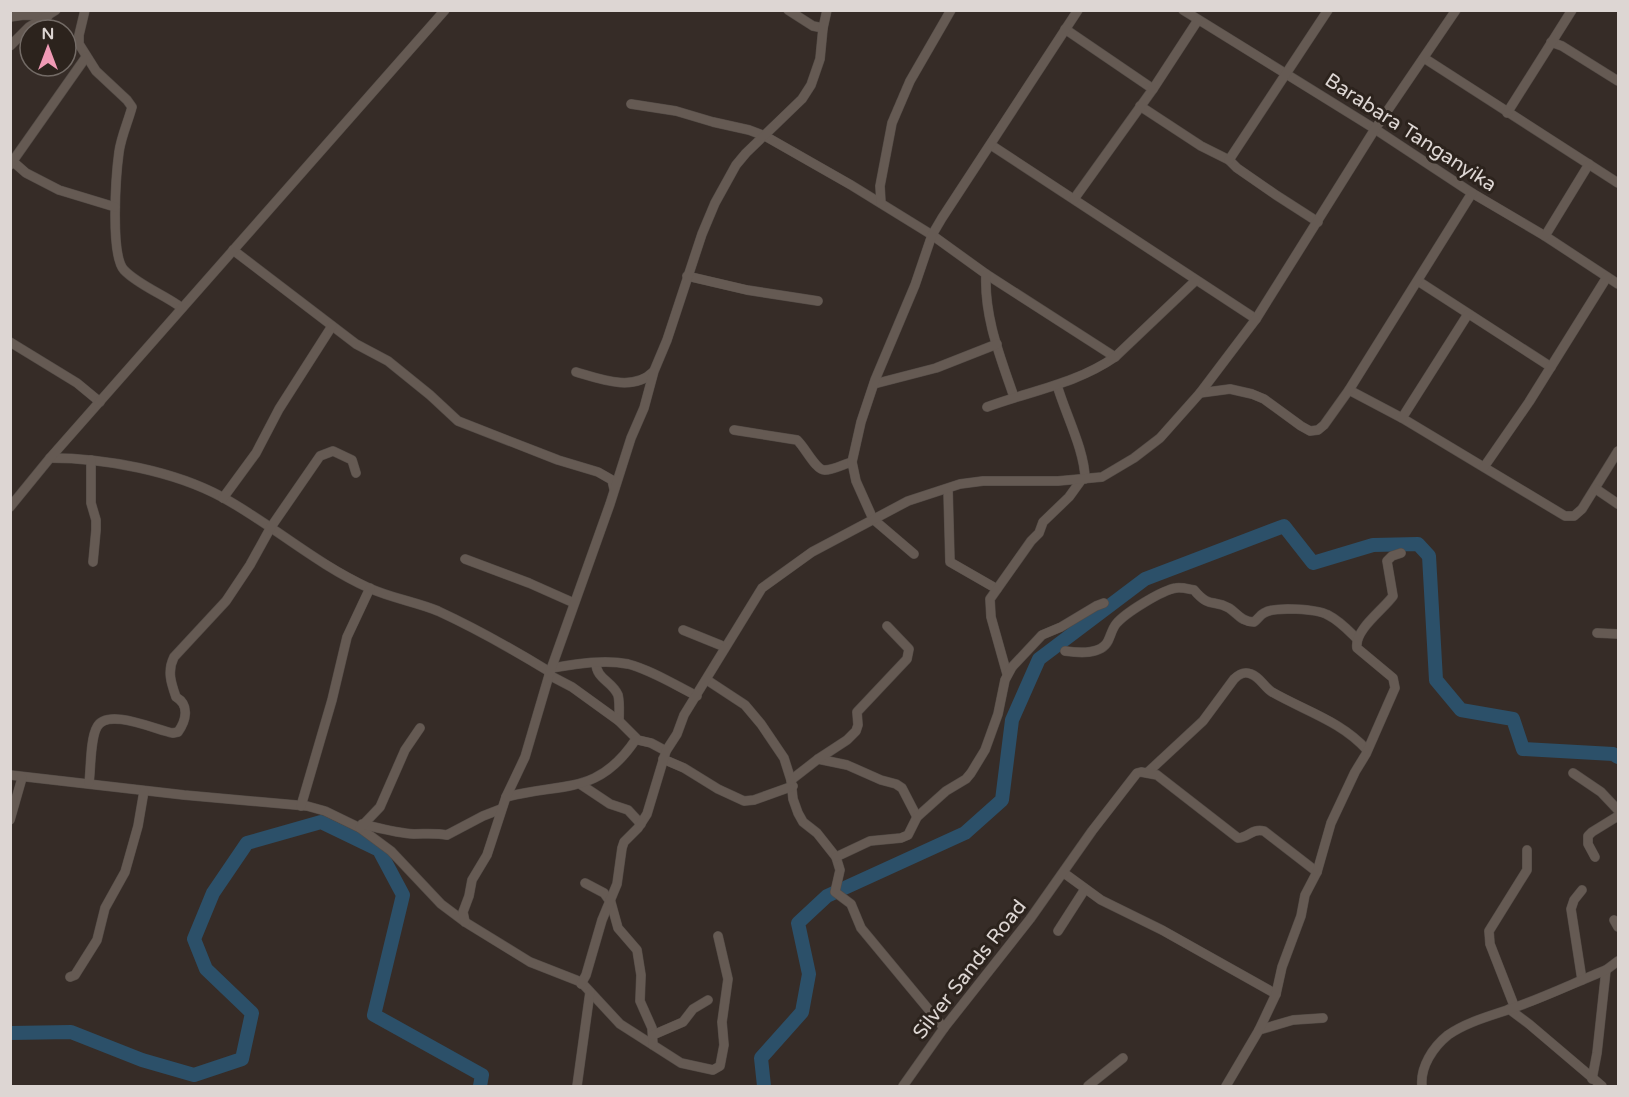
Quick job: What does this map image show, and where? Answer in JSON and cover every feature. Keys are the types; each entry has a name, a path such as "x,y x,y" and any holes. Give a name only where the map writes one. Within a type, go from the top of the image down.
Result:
{"street":[{"path":"85,10 79,44 96,71 132,107 119,152 115,207 117,255 123,269 182,308"},
{"path":"10,507 50,458 445,10"},
{"path":"788,10 813,26 823,28"},
{"path":"465,922 463,912 472,880 487,855 501,808 525,757 574,603 644,408 654,371 667,340 702,234 726,181 746,153 802,99 811,85 820,59 827,10"},
{"path":"881,203 879,194 882,171 895,114 910,81 951,10"},
{"path":"914,554 873,519 856,481 852,462 861,422 932,236 956,194 991,145 1078,10"},
{"name":"Barabara Tanganyika","path":"1183,10 1618,284"},
{"path":"1230,160 1328,10"},
{"path":"581,984 617,884 622,848 627,837 641,824 650,807 665,755 677,734 684,715 753,600 769,580 812,552 908,501 969,482 1102,477 1134,458 1160,438 1200,393 1256,319 1375,129 1456,10"},
{"path":"1507,113 1572,10"},
{"path":"10,17 52,13"},
{"path":"10,46 29,27 52,13"},
{"path":"1074,199 1153,89 1198,20"},
{"path":"1065,29 1153,89"},
{"path":"1551,42 1563,46 1618,81"},
{"path":"86,57 12,162 26,173 59,190 115,207"},
{"path":"1424,58 1618,183"},
{"path":"631,104 676,111 765,136 881,203 1114,357"},
{"path":"1140,106 1201,146 1230,160 1237,168 1318,222"},
{"path":"991,145 1256,319"},
{"path":"1545,236 1589,164"},
{"path":"1200,393 1230,389 1252,394 1264,399 1301,426 1314,431 1324,425 1349,390 1472,193"},
{"path":"233,249 356,344 388,361 458,421 558,460 598,472 612,480 613,491"},
{"path":"986,274 986,306 1014,397"},
{"path":"687,276 747,290 818,301"},
{"path":"1484,467 1551,367 1607,277"},
{"path":"987,407 1080,377 1114,357 1195,281"},
{"path":"1418,281 1468,314 1498,330 1551,367"},
{"path":"1402,418 1468,314"},
{"path":"224,498 256,453 279,409 332,326"},
{"path":"10,342 77,383 100,402"},
{"path":"874,384 936,368 997,344"},
{"path":"576,372 604,379 639,382 654,371"},
{"path":"1007,674 990,610 990,599 1039,533 1043,522 1064,503 1083,479 1085,469 1057,385"},
{"path":"1349,390 1402,418 1565,516 1574,516 1582,509 1618,451"},
{"path":"734,430 797,440 804,446 817,468 821,470 852,462"},
{"path":"89,783 94,734 102,721 109,718 130,721 173,732 181,729 186,710 182,701 176,697 171,683 171,664 174,657 226,601 250,565 271,527 324,453 333,451 352,460 356,473"},
{"path":"50,458 91,460 177,477 224,498 309,554 370,588 436,610 494,638 551,671 619,721 636,739 651,743 665,755 744,801 754,800 792,783 818,759 848,740 856,731 857,712 909,657 909,649 905,643 887,626"},
{"path":"91,460 91,503 96,520 93,562"},
{"path":"948,489 950,562 997,589"},
{"path":"1596,489 1618,504"},
{"path":"1226,1086 1259,1030 1276,994 1282,967 1301,916 1305,896 1317,872 1331,823 1395,688 1395,682 1357,648 1357,639 1393,596 1387,561 1392,556 1401,553"},
{"path":"465,559 574,603"},
{"path":"302,806 347,637 370,588"},
{"path":"1065,651 1084,654 1103,646 1107,643 1116,623 1161,592 1176,588 1194,590 1202,599 1210,604 1227,607 1245,622 1254,622 1270,610 1293,609 1323,613 1345,626 1357,639"},
{"path":"836,857 870,842 908,835 917,817 946,791 971,773 985,750 1007,674 1042,635 1104,603"},
{"path":"683,630 725,647"},
{"path":"1597,633 1618,634"},
{"path":"551,671 596,663 629,665 697,696"},
{"path":"596,663 598,674 617,693 619,721"},
{"name":"Silver Sands Road","path":"903,1086 944,1028 1064,873 1133,776 1144,773 1203,721 1234,679 1246,673 1256,676 1273,692 1342,728 1367,750"},
{"path":"707,680 745,705 761,724 784,758 798,813 803,822 817,833 836,857 840,870 835,892 851,904 861,928 944,1028"},
{"path":"361,826 380,807 405,750 420,728"},
{"path":"506,797 591,781 611,769 624,757 636,739"},
{"path":"818,759 848,765 881,780 896,784 902,788 917,817"},
{"path":"1144,773 1157,775 1236,836 1241,838 1256,830 1264,831 1317,872"},
{"path":"1573,773 1601,792 1618,810"},
{"path":"10,775 302,806 325,811 361,826 397,832 447,835 501,808"},
{"path":"10,820 22,778"},
{"path":"580,784 610,804 628,810 641,824"},
{"path":"70,977 76,973 97,940 105,908 125,872 138,826 144,791"},
{"path":"1595,857 1588,844 1588,837 1592,832 1618,816"},
{"path":"361,826 391,851 441,904 465,922 530,962 581,984 620,1024 681,1063 713,1070 720,1066 724,1045 722,1022 728,979 718,936"},
{"path":"1527,850 1527,870 1489,931 1490,944 1512,1008 1602,1086"},
{"path":"1064,873 1101,900 1216,959 1276,994"},
{"path":"585,883 604,893 610,900 618,928 637,950 641,975 639,1000 653,1035 653,1046"},
{"path":"1058,931 1085,889"},
{"path":"1582,890 1574,900 1571,909 1582,980"},
{"path":"1422,1086 1426,1062 1435,1048 1449,1035 1496,1013 1606,970 1618,960"},
{"path":"1592,1079 1598,1053 1606,970"},
{"path":"577,1086 591,992"},
{"path":"653,1035 683,1022 693,1009 708,1000"},
{"path":"1259,1030 1293,1020 1323,1018"},
{"path":"1088,1086 1123,1058"}],"waterway":[{"path":"764,1086 761,1058 802,1012 809,974 798,923 827,896 965,833 1002,800 1012,720 1039,659 1145,579 1284,526 1313,563 1373,545 1418,544 1429,556 1436,680 1461,710 1513,719 1523,749 1613,754 1618,757"},
{"path":"10,1033 71,1032 142,1060 194,1075 242,1059 252,1013 206,969 194,939 213,893 247,843 321,822 379,850 403,895 374,1015 482,1075 480,1086"}]}
